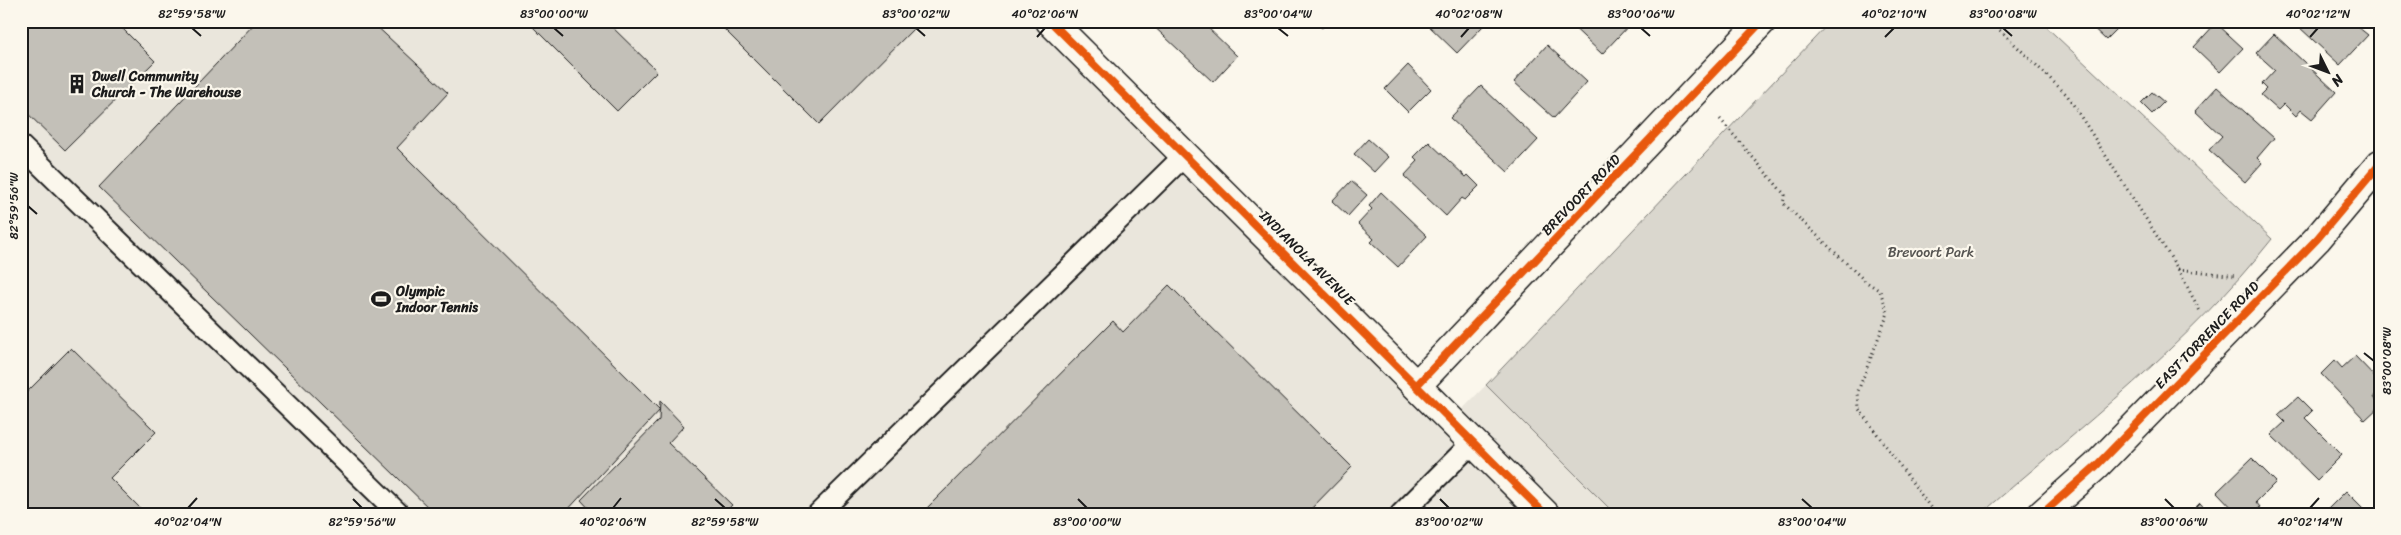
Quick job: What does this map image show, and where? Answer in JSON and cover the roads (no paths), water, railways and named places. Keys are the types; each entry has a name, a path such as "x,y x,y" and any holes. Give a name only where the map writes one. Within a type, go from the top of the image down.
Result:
{"street":[{"name":"INDIANOLA AVENUE","path":"1050,21 1545,514"},
{"name":"BREVOORT ROAD","path":"1417,385 1762,21"},
{"name":"EAST TORRENCE ROAD","path":"2042,514 2096,466 2317,239 2380,164"}],"lane":[{"path":"21,146 399,514"},
{"path":"818,514 1184,155"},
{"path":"1401,514 1474,442"}],"place":[{"name":"Dwell Community Church - The Warehouse","path":"77,84"},
{"name":"Olympic Indoor Tennis","path":"381,299"}],"park label":[{"name":"Brevoort Park","path":"1931,252"}]}
